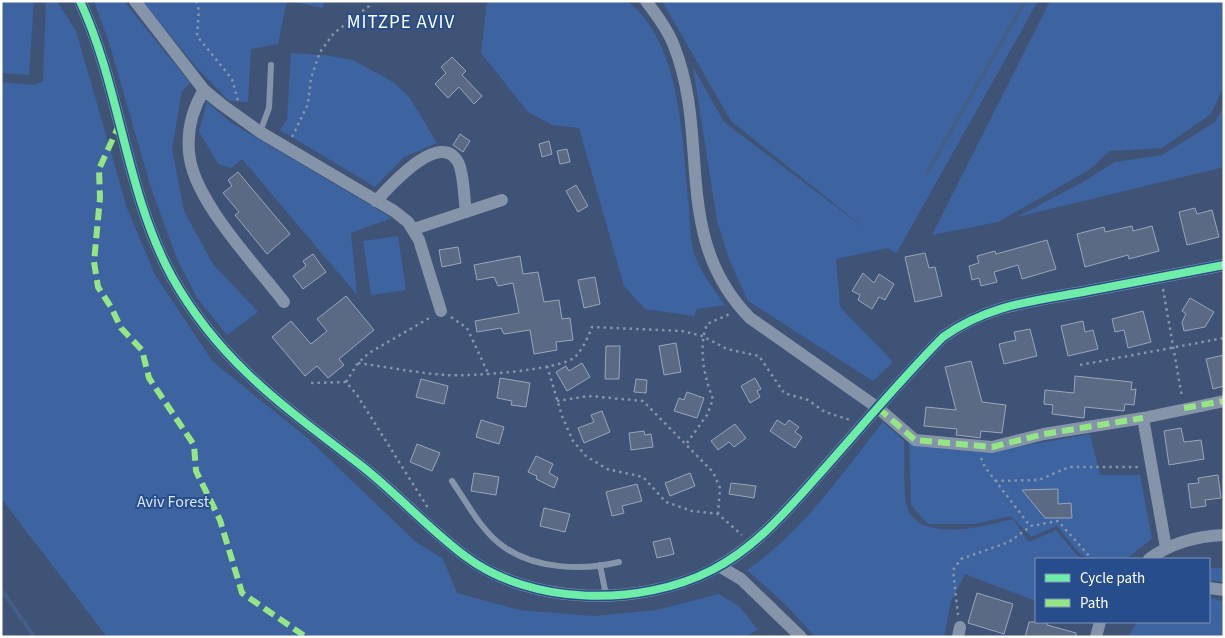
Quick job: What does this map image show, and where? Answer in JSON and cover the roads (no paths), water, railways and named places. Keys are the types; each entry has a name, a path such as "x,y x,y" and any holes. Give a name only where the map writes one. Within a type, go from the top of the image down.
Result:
{"street":[{"path":"80,1 98,43 149,227 173,278 209,334 226,355 269,395 368,471 466,558 498,574 539,589 572,595 606,595 660,589 687,581 719,566 769,529 944,337 962,323 982,314 1011,306 1224,265"},
{"path":"134,1 204,90 260,132 394,211 414,229 441,311"},
{"path":"646,1 664,27 681,64 688,100 699,210 708,250 724,287 741,309 768,331 878,408 915,440 992,447 1044,434 1143,418 1224,401"},
{"path":"204,90 194,107 188,140 189,154 198,181 212,210 284,302"},
{"path":"376,201 398,177 414,164 442,152 452,154 459,164 466,212"},
{"path":"414,229 502,200"},
{"path":"1143,418 1166,548"},
{"path":"1151,558 1166,548 1207,536 1224,536"},
{"path":"719,566 741,579 802,637"},
{"path":"1210,588 1224,590"},
{"path":"1096,637 1100,623"}],"lane":[{"path":"260,132 269,108 271,65"},
{"path":"452,481 491,535 504,548 536,562 551,566 600,565 619,562"},
{"path":"600,565 606,595"}],"waterway":[{"path":"927,173 1025,1"},
{"path":"1,589 34,637"}],"district":[{"name":"MITZPE AVIV","path":"401,22"}],"park label":[{"name":"Aviv Forest","path":"173,502"}]}
